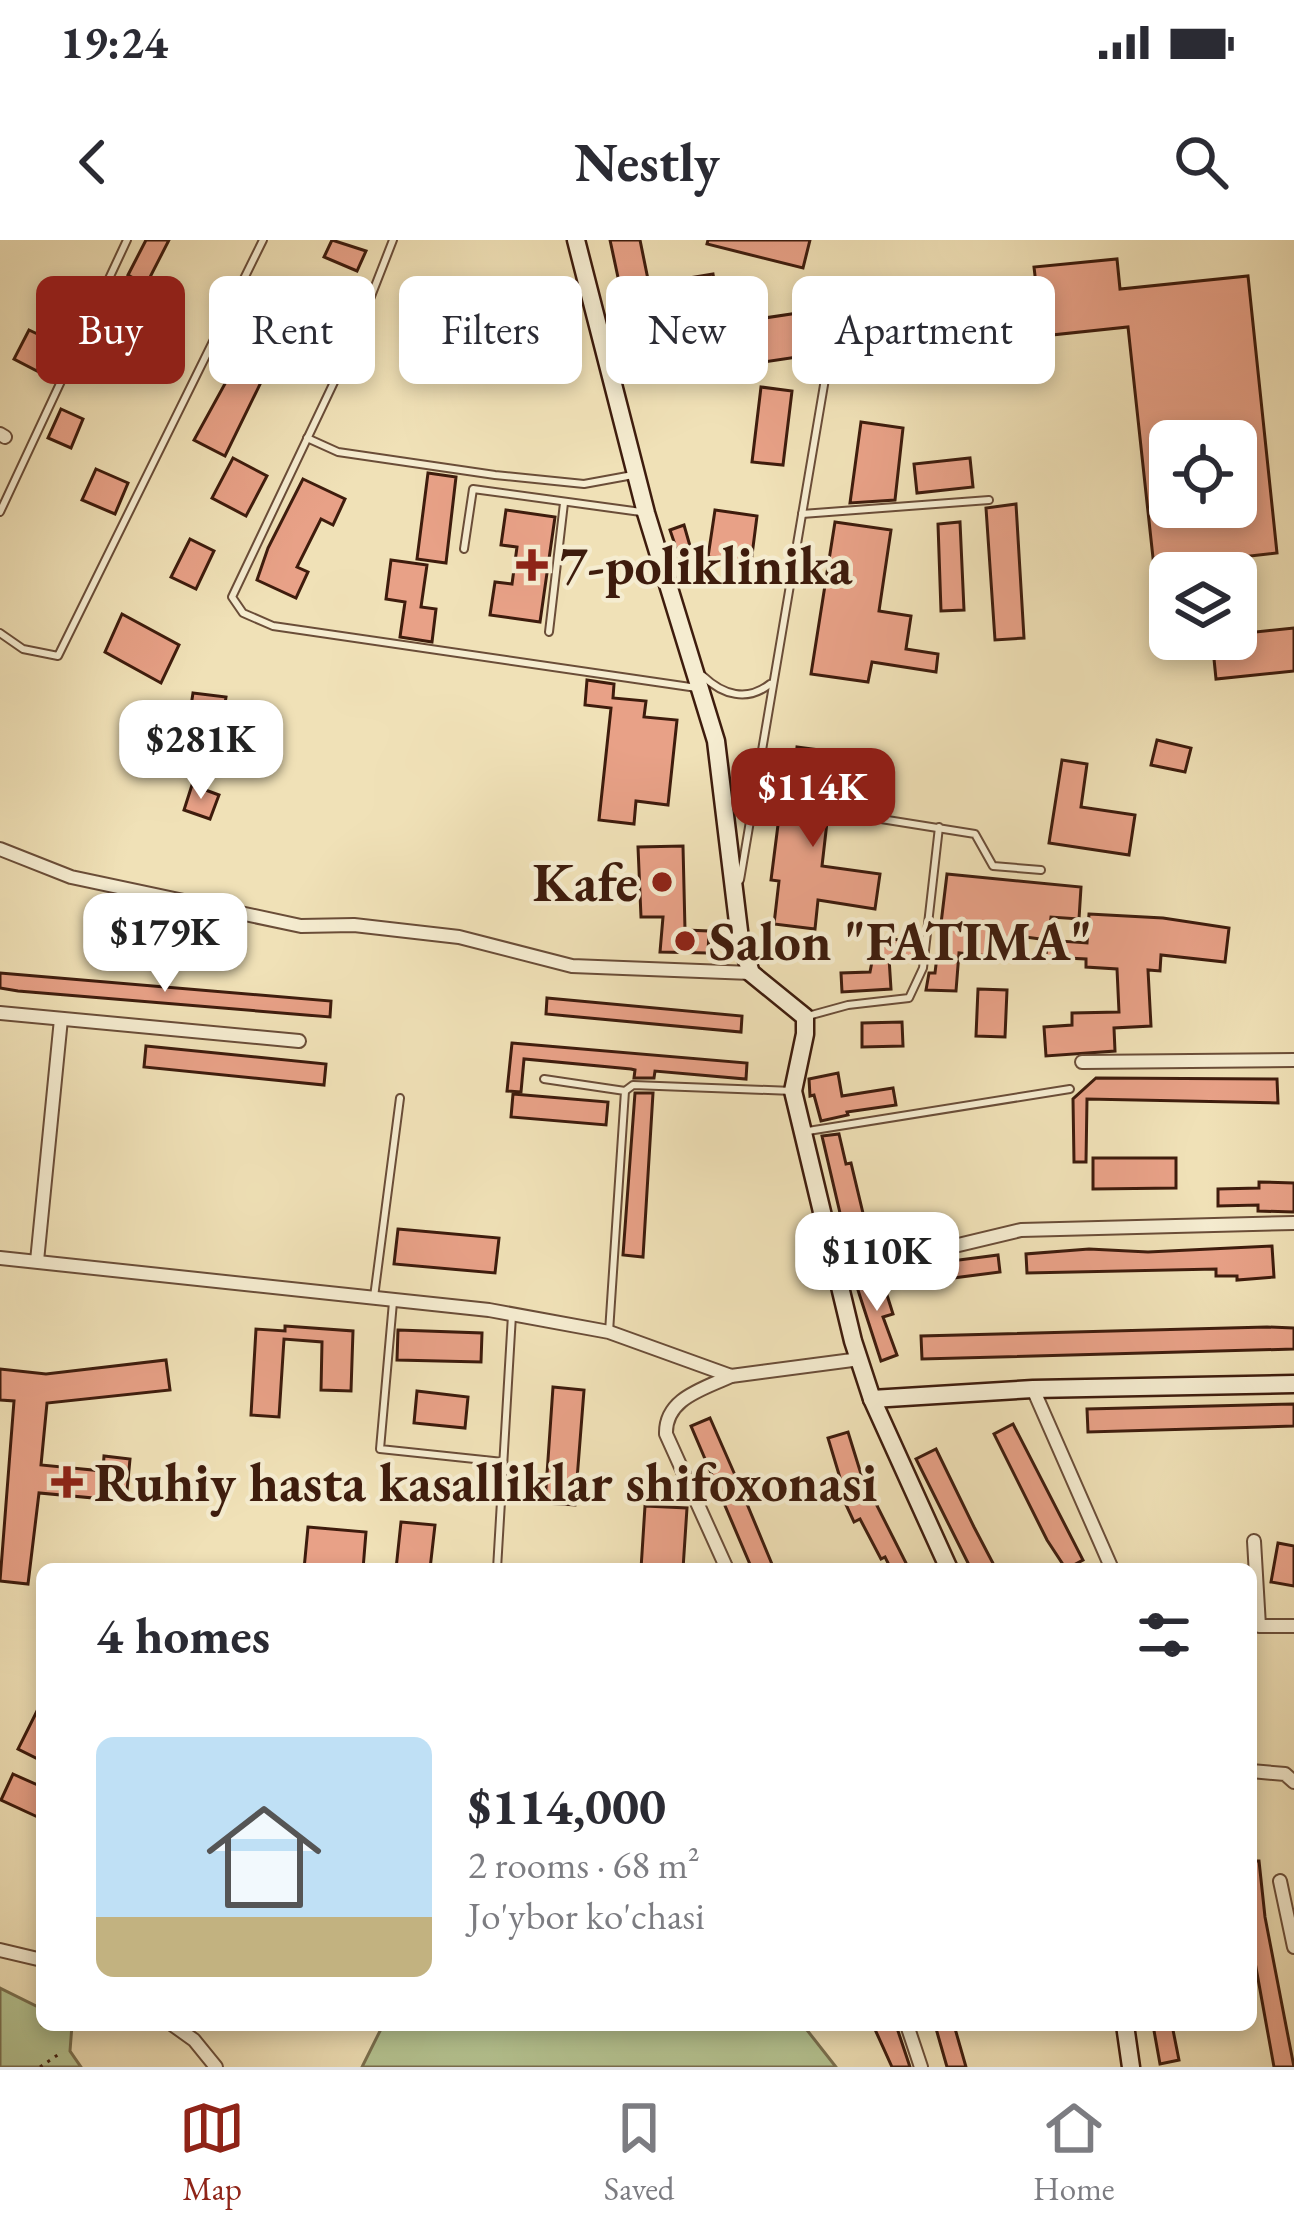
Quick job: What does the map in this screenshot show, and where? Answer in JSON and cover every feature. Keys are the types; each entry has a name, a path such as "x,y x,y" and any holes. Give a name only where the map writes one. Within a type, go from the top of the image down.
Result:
{"street":[{"path":"576,240 646,513 716,741 740,938 751,974 805,1017 793,1091 836,1274 872,1399 946,1563"},
{"path":"0,849 71,877 301,926 354,925 459,937 572,966 751,974"},
{"path":"0,1013 299,1041"},
{"path":"37,1262 61,1019"},
{"path":"1082,1062 1294,1060"},
{"path":"836,1274 1021,1230 1294,1223"},
{"path":"0,1258 512,1316 610,1332 731,1376"},
{"path":"725,1563 666,1434 665,1422 680,1401 731,1376 860,1359"},
{"path":"872,1399 1033,1389 1294,1384"},
{"path":"1033,1389 1109,1563"},
{"path":"1254,1541 1255,1563"},
{"path":"1257,1593 1259,1627 1294,1626"},
{"path":"1257,1772 1285,1774 1294,1782"},
{"path":"1280,1881 1294,1947"},
{"path":"0,1950 36,1959"},
{"path":"181,2031 216,2067"},
{"path":"909,2031 921,2067"},
{"path":"1126,2031 1131,2067"}],"lane":[{"path":"0,512 127,240"},
{"path":"0,633 23,649 58,656 263,240"},
{"path":"393,240 354,340 232,597 243,613 273,626 698,688"},
{"path":"737,902 824,384"},
{"path":"307,438 338,452 495,476 584,484 636,475"},
{"path":"464,549 473,489 646,513"},
{"path":"802,514 989,500"},
{"path":"549,632 564,502"},
{"path":"690,663 717,689 728,693 754,694 773,681"},
{"path":"856,815 975,834 993,866 1041,870"},
{"path":"805,1017 848,1005 909,998 923,968 939,827"},
{"path":"544,1078 625,1091 633,1085 793,1091"},
{"path":"804,1132 1070,1089"},
{"path":"610,1332 625,1091"},
{"path":"374,1300 400,1098"},
{"path":"393,1302 380,1449 503,1462"},
{"path":"497,1563 512,1316"}],"path":[{"path":"40,2067 62,2052"}],"green space":[{"path":"0,1988 36,2006 36,2031 72,2031 70,2051 81,2067 0,2067"},
{"path":"380,2031 808,2031 836,2067 362,2067"}],"building":[{"path":"146,240 169,240 151,276 128,275"},
{"path":"332,240 366,251 357,271 324,257"},
{"path":"610,240 640,240 647,276 618,276"},
{"path":"708,240 810,240 803,268 707,244"},
{"path":"1117,259 1120,289 1248,276 1277,553 1152,552 1150,528 1257,528 1257,420 1149,420 1149,521 1128,327 1055,335 1055,276 1035,276 1034,267"},
{"path":"792,314 792,358 768,361 768,317"},
{"path":"29,330 36,333 36,370 14,359"},
{"path":"225,384 260,384 225,456 194,440"},
{"path":"761,387 792,391 783,465 752,462"},
{"path":"61,409 83,419 71,448 48,438"},
{"path":"861,422 903,428 895,500 850,503"},
{"path":"233,458 267,476 246,516 212,498"},
{"path":"970,458 973,487 917,493 914,464"},
{"path":"96,469 128,483 115,514 82,500"},
{"path":"428,473 456,477 446,563 417,559"},
{"path":"303,479 345,499 333,525 321,519 297,567 308,572 296,598 257,580"},
{"path":"1016,504 1024,638 995,640 986,508"},
{"name":"7-poliklinika","path":"506,510 555,517 540,622 490,615 495,582 512,584 517,547 501,545"},
{"path":"715,510 757,516 751,563 708,557"},
{"path":"835,522 891,530 879,611 911,616 906,649 938,654 936,672 872,662 868,682 811,674"},
{"path":"960,522 964,610 941,611 938,524"},
{"path":"684,525 698,574 687,580 670,530"},
{"path":"190,539 214,551 196,589 171,577"},
{"path":"391,560 427,565 421,607 436,609 432,642 400,637 405,602 386,599"},
{"path":"122,614 179,645 161,683 105,652"},
{"path":"1294,628 1294,671 1216,679 1214,660 1257,660 1257,632"},
{"path":"587,680 614,684 613,698 646,701 644,717 677,720 668,805 636,801 634,824 599,820 611,708 585,705"},
{"path":"193,693 226,697 222,723 189,719"},
{"path":"150,719 191,735 180,764 139,749"},
{"path":"1157,740 1191,748 1185,772 1151,765"},
{"path":"797,747 835,752 822,866 880,874 875,909 818,900 815,929 774,924 779,881 771,880 779,817 789,818"},
{"path":"1062,760 1087,764 1081,807 1135,815 1129,855 1049,843"},
{"path":"192,785 219,795 210,819 184,810"},
{"name":"Kafe","path":"683,846 685,930 709,931 708,953 660,952 663,917 641,917 638,847"},
{"path":"947,874 1081,887 1079,919 1051,917 1048,940 1011,935 1008,958 959,953 956,991 926,990 929,973 935,973"},
{"path":"1089,914 1229,928 1225,962 1161,955 1160,971 1148,970 1151,1026 1114,1028 1115,1051 1046,1056 1044,1027 1072,1025 1072,1013 1119,1012 1117,969 1086,967 1086,959 1046,957 1047,940 1087,943"},
{"path":"877,936 915,943 912,962 889,958 891,989 842,992 841,973 870,972"},
{"path":"0,973 331,1001 330,1017 18,991 0,988"},
{"path":"978,989 1007,990 1005,1037 976,1036"},
{"path":"547,998 742,1016 741,1032 546,1014"},
{"path":"902,1022 903,1046 862,1047 862,1023"},
{"path":"512,1043 747,1063 746,1079 655,1071 654,1078 634,1078 631,1069 524,1059 521,1092 507,1091"},
{"path":"146,1046 326,1064 324,1085 144,1067"},
{"path":"838,1073 842,1096 893,1088 896,1105 821,1121 814,1095 810,1096 809,1079"},
{"path":"1096,1078 1277,1079 1278,1103 1087,1099 1086,1162 1074,1162 1073,1099"},
{"path":"635,1093 653,1093 643,1257 623,1255"},
{"path":"513,1094 608,1102 606,1125 511,1117"},
{"path":"839,1134 846,1164 851,1163 873,1255 851,1260 822,1136"},
{"path":"1093,1158 1176,1158 1176,1188 1093,1189"},
{"path":"1259,1182 1294,1183 1294,1212 1258,1211 1258,1205 1218,1206 1218,1189 1259,1188"},
{"path":"398,1229 499,1238 495,1273 394,1264"},
{"path":"1272,1246 1274,1277 1237,1280 1237,1276 1216,1276 1216,1269 1027,1273 1026,1254"},
{"path":"998,1255 1000,1272 953,1278 951,1261"},
{"path":"881,1276 893,1314 883,1317 897,1355 881,1361 856,1280"},
{"path":"285,1326 353,1331 351,1391 321,1390 322,1342 284,1339 279,1417 251,1415 256,1329 285,1331"},
{"path":"1294,1328 1294,1349 922,1359 921,1336"},
{"path":"398,1330 482,1333 481,1362 397,1360"},
{"name":"Ruhiy hasta kasalliklar shifoxonasi","path":"166,1360 170,1390 47,1403 41,1465 103,1471 104,1456 130,1459 126,1501 39,1493 28,1584 0,1581 14,1401 0,1400 0,1369 46,1374"},
{"path":"553,1387 584,1390 575,1505 545,1503"},
{"path":"417,1391 468,1397 465,1428 414,1423"},
{"path":"1294,1404 1294,1426 1088,1432 1087,1409"},
{"path":"710,1418 771,1563 749,1563 691,1426"},
{"path":"1013,1424 1083,1560 1062,1563 994,1434"},
{"path":"848,1432 861,1474 906,1563 881,1559 860,1519 854,1522 836,1483 841,1481 828,1438"},
{"path":"936,1449 993,1563 968,1563 916,1459"},
{"path":"645,1506 687,1508 683,1563 641,1563"},
{"path":"401,1522 435,1525 431,1563 397,1563"},
{"path":"308,1527 366,1532 363,1563 305,1563"},
{"path":"1278,1543 1294,1546 1294,1586 1271,1582"},
{"path":"36,1713 36,1758 18,1749"},
{"path":"13,1774 36,1784 36,1816 1,1800"},
{"path":"1257,1861 1294,2067 1274,2067 1257,1973"},
{"path":"876,2031 898,2031 910,2067 892,2067"},
{"path":"937,2031 956,2031 966,2067 947,2067"},
{"path":"1154,2031 1173,2031 1179,2060 1160,2064"}],"place":[{"name":"7-poliklinika","path":"532,565"},
{"name":"Kafe","path":"662,882"},
{"name":"Salon \"FATIMA\"","path":"685,941"},
{"name":"Ruhiy hasta kasalliklar shifoxonasi","path":"67,1482"}]}
